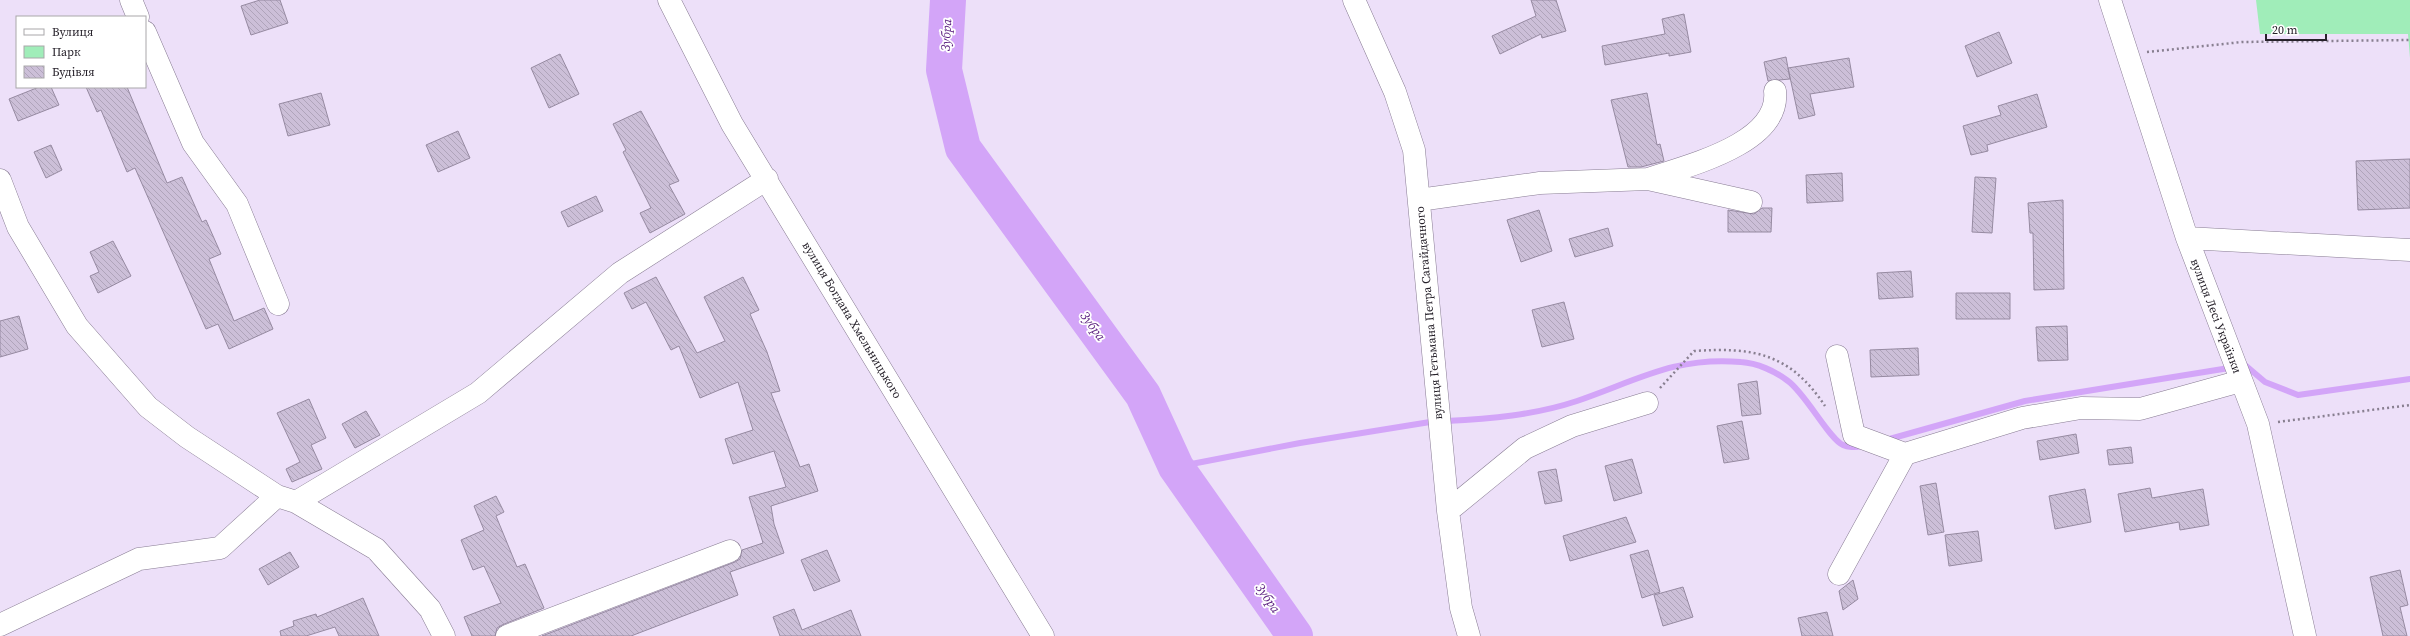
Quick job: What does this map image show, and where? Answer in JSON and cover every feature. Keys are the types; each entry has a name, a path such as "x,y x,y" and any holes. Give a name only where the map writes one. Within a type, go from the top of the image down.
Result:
{"street":[{"path":"131,0 138,16"},
{"name":"вулиця Богдана Хмельницького","path":"669,0 732,124 767,179 1043,636"},
{"name":"вулиця Гетьмана Петра Сагайдачного","path":"1354,0 1395,92 1414,150 1448,510 1461,608 1469,636"},
{"name":"вулиця Лесі Українки","path":"2110,0 2187,238 2258,424 2305,636"},
{"path":"146,34 193,143 237,204 278,304"},
{"path":"1648,179 1722,153 1753,135 1772,116 1776,102 1775,91"},
{"path":"0,625 139,559 220,548 287,499 478,393 620,273 767,179"},
{"path":"1419,200 1540,183 1648,179 1751,202"},
{"path":"0,180 18,227 77,326 143,401 187,437 287,499 376,549 430,609 444,636"},
{"path":"2187,238 2410,250"},
{"path":"1837,356 1854,435 1905,454 2022,418 2082,408 2140,409 2241,381"},
{"path":"1448,510 1525,448 1572,426 1647,403"},
{"path":"1839,574 1905,454"},
{"path":"507,636 730,550"}],"path":[{"path":"2127,54 2242,42 2410,40"},
{"path":"1647,403 1694,351 1730,349 1765,354 1792,370 1814,390 1826,407"},
{"path":"2258,424 2410,405"}],"green space":[{"path":"2256,0 2410,0 2410,58 2408,34 2260,34"}],"building":[{"path":"260,0 280,0 288,23 251,35 241,6"},
{"path":"1531,0 1556,0 1566,31 1542,38 1541,34 1500,54 1492,36 1536,16"},
{"path":"1684,14 1691,52 1669,56 1669,53 1605,65 1602,46 1665,34 1662,19"},
{"path":"1999,32 2012,63 1977,77 1965,46"},
{"path":"560,54 579,94 549,108 531,68"},
{"path":"1786,57 1790,79 1768,81 1764,62"},
{"path":"1849,58 1854,87 1810,94 1815,115 1799,119 1788,68"},
{"path":"36,88 51,88 59,105 18,121 9,99"},
{"path":"86,88 127,88 167,183 182,177 202,222 206,220 221,254 209,259 234,321 264,308 273,329 229,349 218,324 206,329 135,168 127,172 101,110 97,112"},
{"path":"321,93 330,125 288,136 279,104"},
{"path":"1647,93 1657,145 1660,144 1664,161 1641,167 1628,167 1611,100"},
{"path":"2037,94 2047,127 1987,145 1988,151 1971,155 1963,126 2001,115 1998,106"},
{"path":"641,111 679,181 669,185 685,214 650,233 640,213 651,208 623,152 626,150 613,124"},
{"path":"458,131 470,158 438,172 426,145"},
{"path":"51,145 62,170 46,178 34,152"},
{"path":"2410,159 2410,208 2358,210 2356,161"},
{"path":"1842,173 1843,201 1807,203 1806,175"},
{"path":"1975,177 1996,178 1992,233 1972,232"},
{"path":"596,196 603,211 568,227 561,212"},
{"path":"2063,200 2064,289 2034,290 2033,233 2030,233 2028,203"},
{"path":"1762,208 1772,208 1771,232 1728,232 1728,210 1754,214"},
{"path":"1539,210 1552,251 1521,262 1507,220"},
{"path":"1608,228 1613,246 1575,257 1569,239"},
{"path":"113,241 131,276 98,293 90,276 99,272 90,252"},
{"path":"1911,271 1913,297 1879,299 1877,273"},
{"path":"656,277 697,353 725,341 704,297 743,277 759,310 750,314 767,352 780,391 771,393 800,467 809,464 818,491 771,506 774,524 784,553 730,572 738,595 631,636 542,636 740,559 742,550 763,543 749,497 786,487 774,451 733,464 725,439 753,430 738,382 700,398 679,346 671,350 646,302 632,309 624,293"},
{"path":"1956,293 2010,293 2010,319 1956,319"},
{"path":"1564,302 1574,339 1542,347 1532,310"},
{"path":"19,316 28,349 0,357 0,321"},
{"path":"2067,326 2068,360 2038,361 2036,327"},
{"path":"1918,348 1919,375 1871,377 1870,350"},
{"path":"1757,381 1761,414 1742,416 1738,384"},
{"path":"309,399 326,438 311,445 322,469 292,482 286,469 300,462 277,413"},
{"path":"366,411 380,435 355,448 342,424"},
{"path":"1742,421 1749,459 1724,463 1717,426"},
{"path":"2076,434 2079,453 2040,460 2037,441"},
{"path":"2131,447 2133,463 2109,465 2107,450"},
{"path":"1632,459 1642,493 1614,501 1605,466"},
{"path":"1556,469 1562,501 1545,504 1538,472"},
{"path":"1936,483 1944,532 1928,535 1920,486"},
{"path":"2150,488 2152,498 2203,489 2209,525 2180,530 2179,522 2125,532 2118,494"},
{"path":"2085,489 2091,522 2055,529 2049,496"},
{"path":"496,496 504,512 496,516 517,567 525,564 544,608 502,625 497,628 495,636 472,636 464,617 501,603 484,566 473,570 461,540 484,530 474,506"},
{"path":"1626,517 1636,542 1570,561 1563,536"},
{"path":"1978,531 1982,561 1949,566 1945,535"},
{"path":"827,550 840,581 814,591 801,560"},
{"path":"1648,550 1660,592 1642,598 1630,555"},
{"path":"290,552 299,567 268,585 259,569"},
{"path":"2400,570 2408,605 2400,607 2407,636 2383,636 2370,577"},
{"path":"1853,580 1858,599 1843,610 1839,591"},
{"path":"1683,587 1693,617 1663,626 1654,595"},
{"path":"363,598 379,636 339,636 335,627 306,636 281,636 280,631 294,626 293,621 316,614 317,617"},
{"path":"794,609 802,630 851,610 861,636 780,636 773,617"},
{"path":"1827,612 1833,636 1802,636 1798,618"}],"waterway":[{"name":"Зубра","path":"948,0 944,70 963,148 1143,395 1176,467 1295,636"},
{"path":"1446,421 1479,419 1545,410 1577,401 1637,378 1676,366 1717,361 1741,362 1759,366 1783,377 1795,387 1837,441 1847,446 1861,446"},
{"path":"2245,365 2265,382 2298,395 2410,379"},
{"path":"1886,440 2025,401 2229,368"},
{"path":"1176,467 1300,443 1430,422"}]}
